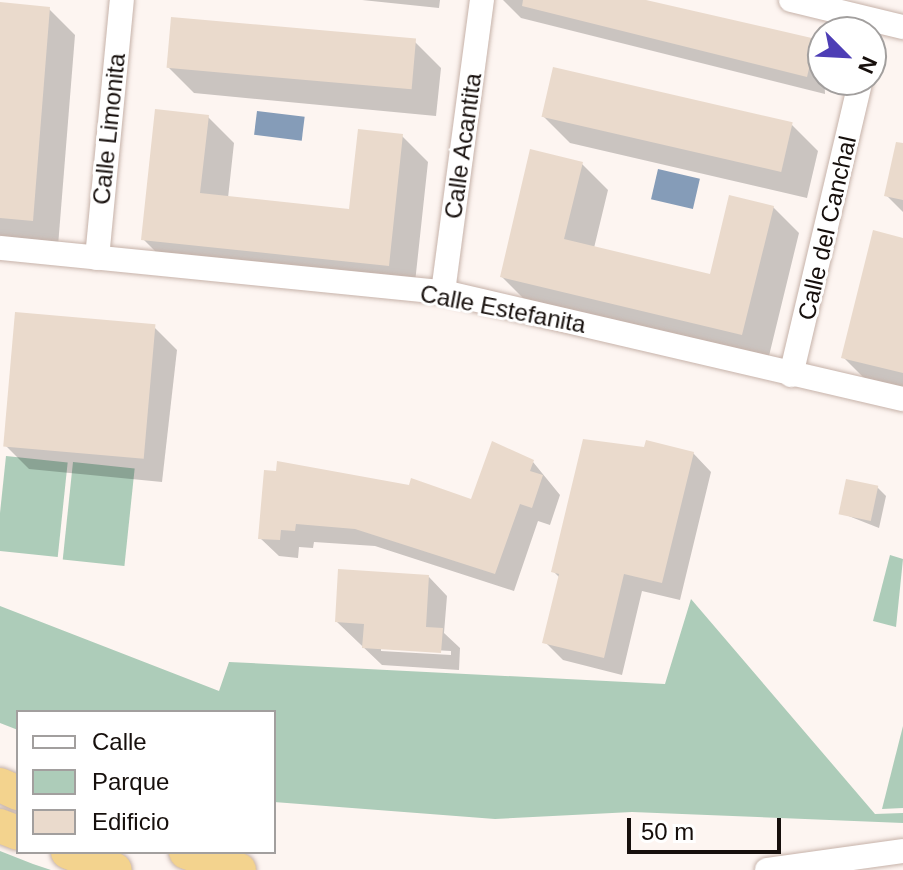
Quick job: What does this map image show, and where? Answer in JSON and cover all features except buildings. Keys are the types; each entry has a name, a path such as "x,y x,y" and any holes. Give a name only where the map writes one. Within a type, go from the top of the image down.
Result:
{"highway":[{"path":"73,854 115,870"},
{"path":"192,854 239,870"}],"street":[{"name":"Calle Limonita","path":"97,258 122,0"},
{"name":"Calle Acantita","path":"443,292 482,0"},
{"path":"791,0 869,16"},
{"name":"Calle del Canchal","path":"791,375 857,96"},
{"name":"Calle Estefanita","path":"0,248 443,292 903,399"},
{"path":"767,870 903,851"}],"green space":[{"path":"6,456 68,462 58,557 0,551"},
{"path":"73,462 135,468 124,566 63,559"},
{"path":"890,555 903,559 896,627 873,621"},
{"path":"691,599 875,814 903,813 903,823 632,812 495,819 276,802 276,710 16,710 16,729 0,723 0,606 219,691 229,662 665,684"},
{"path":"903,726 903,808 882,809"},
{"path":"0,851 33,864 51,870 0,870"}],"water":[{"path":"257,111 305,117 302,141 254,135"},
{"path":"658,169 700,179 693,209 651,199"}]}
